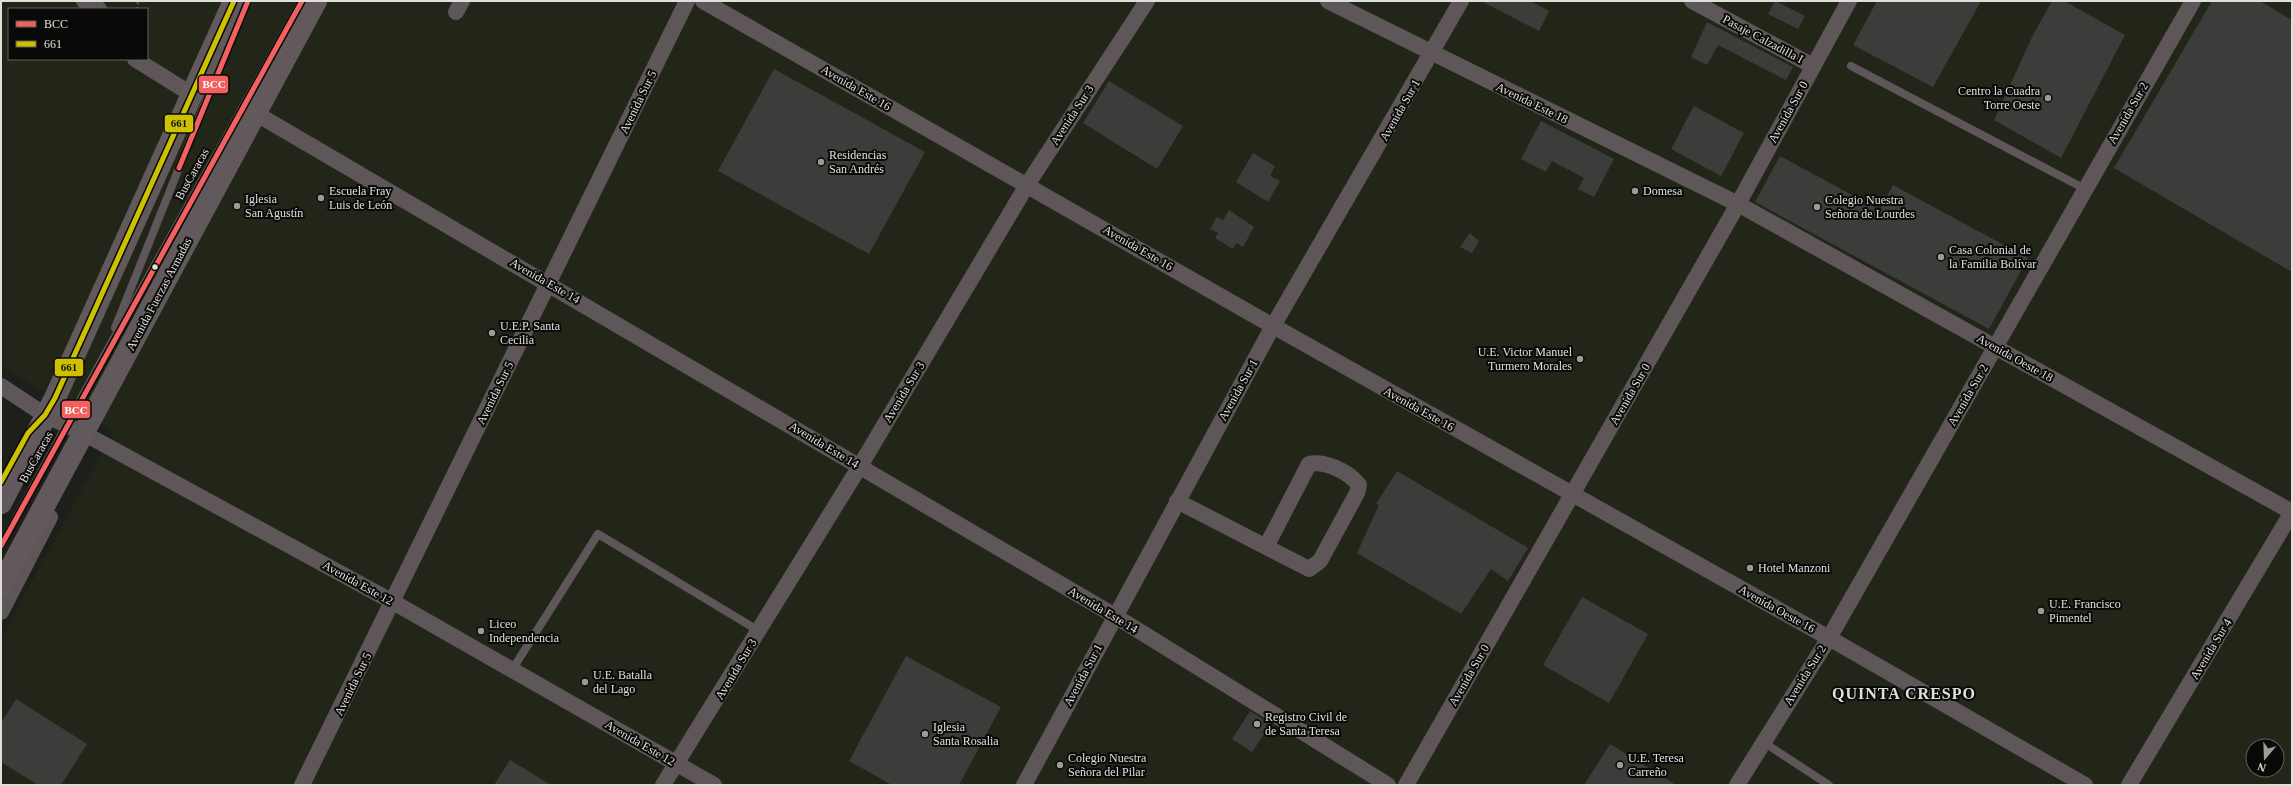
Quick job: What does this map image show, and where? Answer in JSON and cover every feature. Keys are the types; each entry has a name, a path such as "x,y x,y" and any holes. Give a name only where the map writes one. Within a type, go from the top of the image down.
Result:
{"main road":[{"path":"1,503 55,398 234,1"},
{"name":"Avenida Fuerzas Armadas","path":"1,586 76,430 255,113 316,1"}],"street":[{"path":"84,1 97,8"},
{"name":"Avenida Sur 5","path":"302,785 688,1"},
{"name":"Avenida Este 16","path":"703,1 1572,495"},
{"name":"Avenida Sur 3","path":"664,785 860,466 1027,185 1147,1"},
{"name":"Avenida Este 18","path":"1328,1 1738,204"},
{"name":"Avenida Sur 1","path":"1024,785 1273,326 1433,54 1461,1"},
{"name":"Pasaje Calzadilla I","path":"1692,1 1813,66"},
{"name":"Avenida Sur 0","path":"1406,785 1738,204 1849,1"},
{"name":"Avenida Sur 2","path":"1737,785 1829,638 2193,1"},
{"path":"137,60 191,94"},
{"name":"Avenida Este 14","path":"255,113 1115,616 1388,785"},
{"name":"Avenida Oeste 18","path":"1738,204 2292,512"},
{"name":"Avenida Este 12","path":"1,386 45,415 76,430 393,602 714,785"},
{"path":"1,482 28,433 45,415"},
{"path":"1,612 72,475 76,430"},
{"path":"1177,501 1266,547 1309,569 1314,567 1320,561 1357,493 1358,484 1354,478 1318,461 1309,464 1266,547"},
{"name":"Avenida Oeste 16","path":"1572,495 1829,638 2085,785"},
{"name":"Avenida Sur 4","path":"2129,785 2292,512"}],"lane":[{"name":"BusCaracas","path":"1,546 76,430 103,358 209,93 248,1"},
{"name":"BusCaracas","path":"103,358 302,1"},
{"path":"1851,66 2085,190"},
{"path":"512,670 598,534 759,631"},
{"path":"1763,742 1829,785"}],"shaded area":[{"path":"1,1 2292,1 2292,785 1,785 1,639 114,431 1,367"}],"building":[{"path":"1481,1 1530,1 1549,11 1539,31"},
{"path":"1775,1 1805,16 1798,29 1768,14"},
{"path":"1877,1 1981,1 1933,87 1853,45"},
{"name":"Centro la Cuadra Torre Oeste","path":"2052,1 2064,1 2125,35 2061,158 1994,120 2033,35"},
{"path":"2212,1 2260,1 2292,20 2292,272 2114,168"},
{"path":"1707,22 1793,67 1786,80 1718,45 1707,65 1691,57"},
{"name":"Residencias San Andrés","path":"774,69 925,152 869,254 718,171"},
{"path":"1109,81 1183,126 1157,169 1083,123"},
{"path":"1694,106 1744,133 1721,176 1671,149"},
{"path":"1541,121 1614,159 1594,197 1578,189 1584,178 1552,161 1546,172 1521,159"},
{"path":"1253,153 1275,166 1270,176 1280,181 1268,202 1236,182"},
{"name":"Casa Colonial de la Familia Bolívar","path":"1780,156 1880,210 1893,185 2028,258 1989,329 1755,202"},
{"path":"1229,210 1254,227 1243,247 1236,243 1233,249 1215,238 1218,233 1210,229 1217,217 1223,220"},
{"path":"1470,233 1479,241 1472,253 1460,247"},
{"path":"1397,471 1528,548 1508,581 1491,569 1461,614 1357,553 1379,505 1376,504"},
{"path":"1582,597 1648,634 1609,703 1543,665"},
{"name":"Iglesia Santa Rosalia","path":"906,656 1001,707 959,785 892,785 849,761"},
{"path":"16,699 87,744 61,785 38,785 1,762 1,723"},
{"path":"1250,711 1271,724 1252,752 1232,739"},
{"name":"U.E. Teresa Carreño","path":"1610,744 1676,785 1584,785"},
{"path":"510,760 551,785 494,785"}],"transit line":[{"name":"661","path":"1,482 28,433 45,415 55,398 234,1"},
{"name":"BCC","path":"179,168 248,1"},
{"name":"BCC","path":"1,546 302,1"}],"place":[{"name":"Centro la Cuadra Torre Oeste","path":"2048,98"},
{"name":"Residencias San Andrés","path":"821,162"},
{"name":"Domesa","path":"1635,191"},
{"name":"Escuela Fray Luis de León","path":"321,198"},
{"name":"Iglesia San Agustín","path":"237,206"},
{"name":"Colegio Nuestra Señora de Lourdes","path":"1817,207"},
{"name":"Casa Colonial de la Familia Bolívar","path":"1941,257"},
{"name":"U.E.P. Santa Cecilia","path":"492,333"},
{"name":"U.E. Victor Manuel Turmero Morales","path":"1580,359"},
{"name":"Hotel Manzoni","path":"1750,568"},
{"name":"U.E. Francisco Pimentel","path":"2041,611"},
{"name":"Liceo Independencia","path":"481,631"},
{"name":"U.E. Batalla del Lago","path":"585,682"},
{"name":"Registro Civil de de Santa Teresa","path":"1257,724"},
{"name":"Iglesia Santa Rosalia","path":"925,734"},
{"name":"Colegio Nuestra Señora del Pilar","path":"1060,765"},
{"name":"U.E. Teresa Carreño","path":"1620,765"}],"district":[{"name":"QUINTA CRESPO","path":"1904,693"}]}
